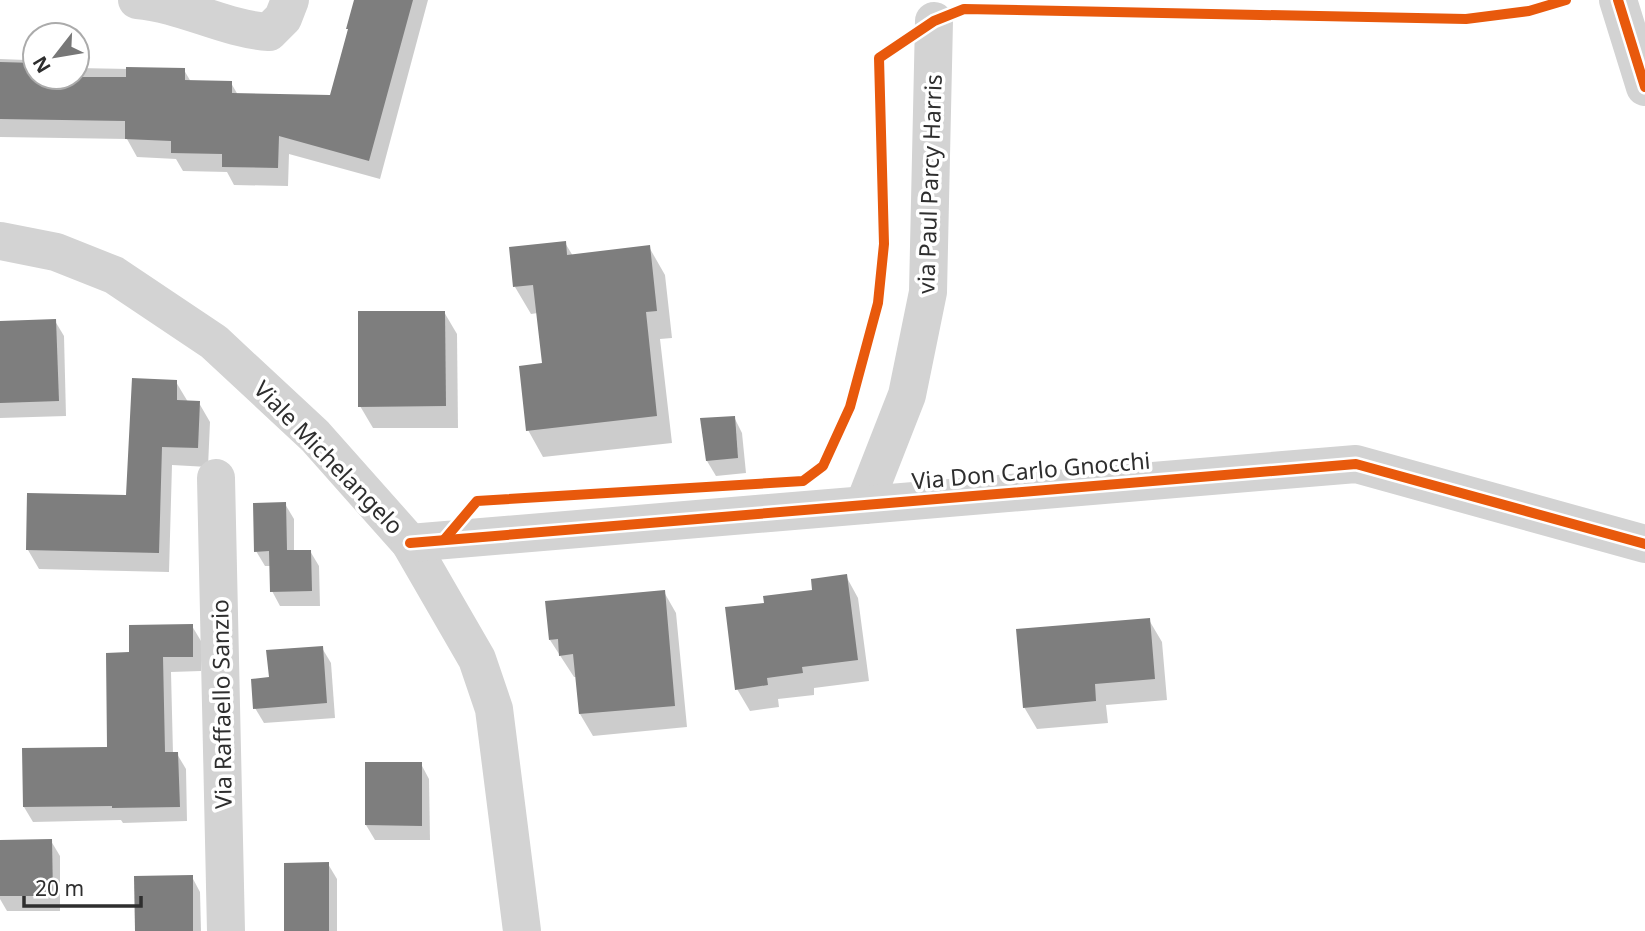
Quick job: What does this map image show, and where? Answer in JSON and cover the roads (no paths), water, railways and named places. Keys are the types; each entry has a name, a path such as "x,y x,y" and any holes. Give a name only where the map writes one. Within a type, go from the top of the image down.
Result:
{"street":[{"path":"137,0 156,2 251,31 269,32 283,18 290,0"},
{"path":"1618,0 1645,87"},
{"name":"via Paul Parcy Harris","path":"864,505 907,395 928,292 934,21"},
{"name":"Viale Michelangelo","path":"0,241 56,252 114,275 214,342 315,436 410,543 477,659 494,709 522,931"},
{"name":"Via Don Carlo Gnocchi","path":"410,543 1356,464 1645,544"},
{"name":"Via Raffaello Sanzio","path":"216,478 226,931"}]}
